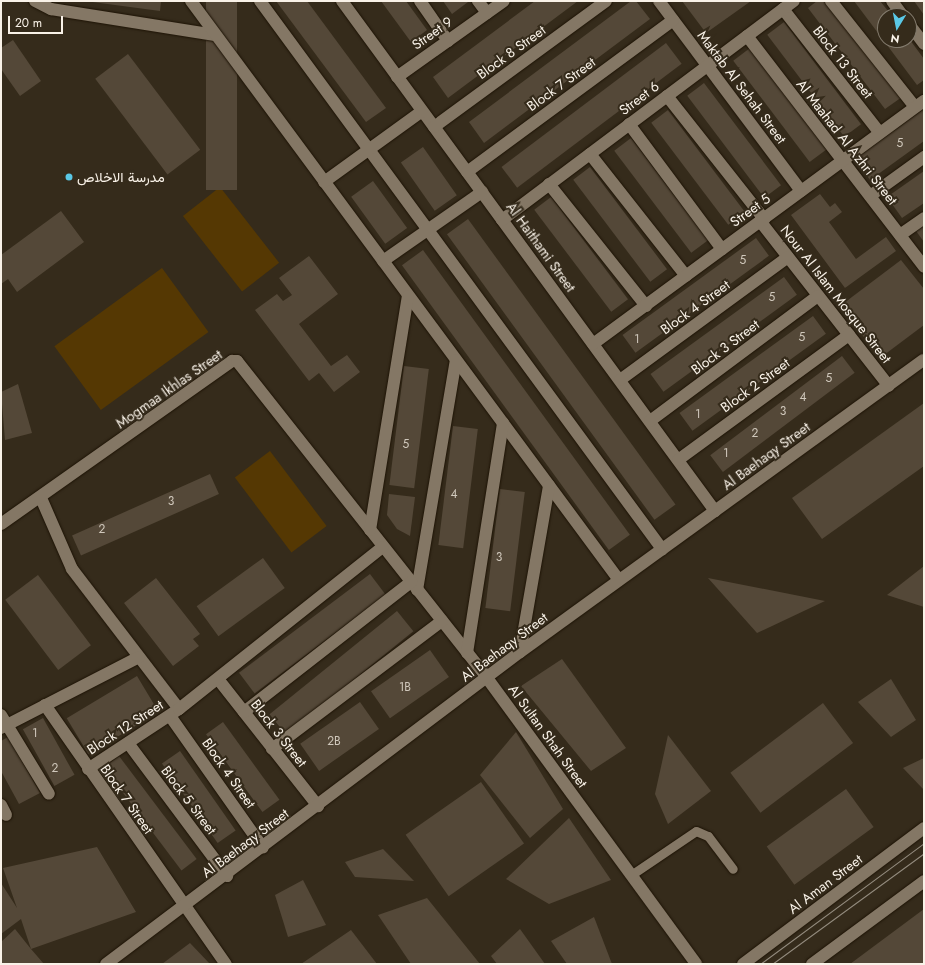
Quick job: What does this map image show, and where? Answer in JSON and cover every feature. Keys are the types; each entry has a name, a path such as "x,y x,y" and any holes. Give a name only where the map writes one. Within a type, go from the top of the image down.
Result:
{"street":[{"path":"35,1 51,9 215,35"},
{"path":"191,1 619,580"},
{"path":"260,1 662,549"},
{"name":"Al Haithami Street","path":"342,1 715,511"},
{"path":"420,1 448,41"},
{"path":"478,1 487,13"},
{"name":"Street 9","path":"397,77 504,1"},
{"name":"Block 8 Street","path":"434,127 606,1"},
{"name":"Maktab Al Sehah Street","path":"659,1 801,191"},
{"name":"Street 6","path":"502,220 794,1"},
{"path":"831,1 919,104"},
{"name":"Block 13 Street","path":"783,9 880,133"},
{"name":"Block 7 Street","path":"467,172 673,20"},
{"path":"917,35 924,44"},
{"name":"Al Maahad Al Azhri Street","path":"746,36 924,267"},
{"name":"Nour Al Islam Mosque Street","path":"666,96 762,220 788,257 889,386"},
{"name":"Street 5","path":"593,344 919,104"},
{"path":"324,182 422,111"},
{"path":"629,124 722,249"},
{"path":"590,154 686,276"},
{"path":"870,196 924,157"},
{"path":"549,184 646,306"},
{"path":"383,261 482,192"},
{"path":"900,235 924,218"},
{"name":"Block 4 Street","path":"620,380 788,257"},
{"path":"370,530 408,296"},
{"name":"Block 3 Street","path":"650,421 818,296"},
{"name":"Block 2 Street","path":"678,460 849,335"},
{"path":"244,712 414,586 456,360"},
{"name":"Al Baehaqy Street","path":"106,964 227,876 520,652 924,360"},
{"name":"Mogmaa Ikhlas Street","path":"1,524 41,498 232,361 237,361 370,530"},
{"path":"467,653 503,423"},
{"path":"520,652 549,486"},
{"name":"Block 4 Street","path":"41,498 72,569 139,657 263,848"},
{"name":"Al Sultan Shah Street","path":"370,530 487,678 696,964"},
{"name":"Block 12 Street","path":"88,769 174,713 383,547"},
{"path":"272,749 442,621"},
{"path":"49,794 3,722 45,705 139,657"},
{"name":"Block 3 Street","path":"218,679 318,806"},
{"name":"Block 7 Street","path":"45,705 184,908 226,964"},
{"name":"Block 5 Street","path":"128,743 227,876"},
{"name":"Al Aman Street","path":"743,964 924,828"},
{"path":"812,964 924,881"}],"lane":[{"path":"631,875 696,831 708,836 733,869"}],"shaded area":[{"path":"220,187 279,263 242,292 183,216"},
{"path":"162,268 208,332 101,410 54,346"},
{"path":"270,451 327,526 291,553 235,477"}],"building":[{"path":"85,1 161,1 160,11"},
{"path":"206,1 237,1 237,190 206,190"},
{"path":"276,1 307,1 386,108 366,122"},
{"path":"381,1 406,1 427,30 411,42"},
{"path":"443,1 468,1 468,2 452,14"},
{"path":"535,1 578,1 448,98 433,77"},
{"path":"631,1 636,1 650,19 484,143 469,122"},
{"path":"682,1 751,1 706,33"},
{"path":"817,1 829,1 902,97 885,109 808,8"},
{"path":"854,1 880,1 886,8 877,8 877,32"},
{"path":"914,1 924,1 924,15"},
{"path":"784,22 861,124 844,137 767,35"},
{"path":"13,40 41,81 20,96 1,69 1,48"},
{"path":"666,43 682,64 517,188 501,167"},
{"path":"750,48 826,149 810,162 733,61"},
{"path":"889,48 916,48 924,59 924,80 917,85"},
{"path":"128,54 200,150 167,175 95,79"},
{"path":"704,83 781,185 764,198 687,96"},
{"path":"924,109 924,141 870,180 855,159"},
{"path":"668,110 745,212 728,225 651,123"},
{"path":"631,138 708,240 691,253 614,151"},
{"path":"423,147 457,195 435,211 401,162"},
{"path":"590,167 667,269 650,282 573,180"},
{"path":"924,171 924,203 902,218 887,197"},
{"path":"373,181 407,228 385,244 351,197"},
{"path":"820,194 830,207 835,203 842,212 829,222 856,259 886,237 896,251 845,288 791,215"},
{"path":"551,197 628,299 611,312 534,210"},
{"path":"61,211 84,242 17,292 8,279 1,284 1,255"},
{"path":"468,219 675,505 654,520 447,234"},
{"path":"924,226 924,242 916,231"},
{"path":"756,238 769,256 635,353 623,335"},
{"path":"423,250 630,535 609,550 402,265"},
{"path":"309,256 338,294 299,324 331,366 347,355 360,372 334,392 319,373 309,381 255,310 277,294 283,301 292,295 279,278"},
{"path":"901,260 924,289 924,325 880,358 840,306"},
{"path":"784,277 797,295 663,392 651,374"},
{"path":"813,316 826,334 692,431 680,413"},
{"path":"842,356 855,373 723,472 710,455"},
{"path":"404,366 429,369 414,488 389,485"},
{"path":"18,384 32,433 5,440 1,392"},
{"path":"924,403 924,466 822,539 792,498"},
{"path":"453,426 478,429 463,548 438,545"},
{"path":"210,474 219,494 81,556 72,535"},
{"path":"500,489 525,492 510,611 485,608"},
{"path":"389,494 415,497 410,536 397,529 387,515"},
{"path":"263,558 285,588 218,636 197,606"},
{"path":"924,566 924,607 887,595"},
{"path":"370,574 386,595 255,693 239,673"},
{"path":"38,575 91,645 58,670 5,600"},
{"path":"156,578 200,634 193,639 199,646 173,666 124,603"},
{"path":"708,578 825,601 757,633"},
{"path":"397,611 413,631 286,734 270,714"},
{"path":"430,650 449,677 390,718 371,691"},
{"path":"562,659 626,748 591,771 521,686"},
{"path":"137,676 159,712 88,754 67,718"},
{"path":"891,679 916,720 891,737 858,702"},
{"path":"360,702 379,729 319,771 300,744"},
{"path":"823,703 853,743 760,813 730,773"},
{"path":"43,718 75,775 54,786 23,729"},
{"path":"223,722 279,800 262,812 206,734"},
{"path":"516,732 563,809 530,838 480,775"},
{"path":"668,735 711,791 668,824 655,794"},
{"path":"8,737 40,793 19,804 1,771 1,741"},
{"path":"180,751 236,830 218,843 162,764"},
{"path":"119,756 197,859 181,870 104,767"},
{"path":"924,758 924,790 903,768"},
{"path":"481,782 524,843 449,896 406,835"},
{"path":"846,789 874,827 794,885 767,847"},
{"path":"569,818 611,880 549,904 506,879"},
{"path":"97,847 136,912 31,949 21,919 1,934 1,883 17,908 3,868"},
{"path":"383,849 414,881 355,877 345,862"},
{"path":"303,880 326,925 288,937 275,895"},
{"path":"427,898 480,964 411,964 378,915"},
{"path":"924,909 924,964 850,964"},
{"path":"594,917 612,964 567,964 551,941"},
{"path":"15,929 44,964 1,964 1,942"},
{"path":"520,929 545,964 497,964 491,956"},
{"path":"351,930 377,964 301,964"},
{"path":"190,943 210,964 162,964"}],"tram line":[{"path":"760,964 924,843"},
{"path":"772,964 924,853"}],"place":[{"name":"مدرسة الاخلاص","path":"69,177"}]}
